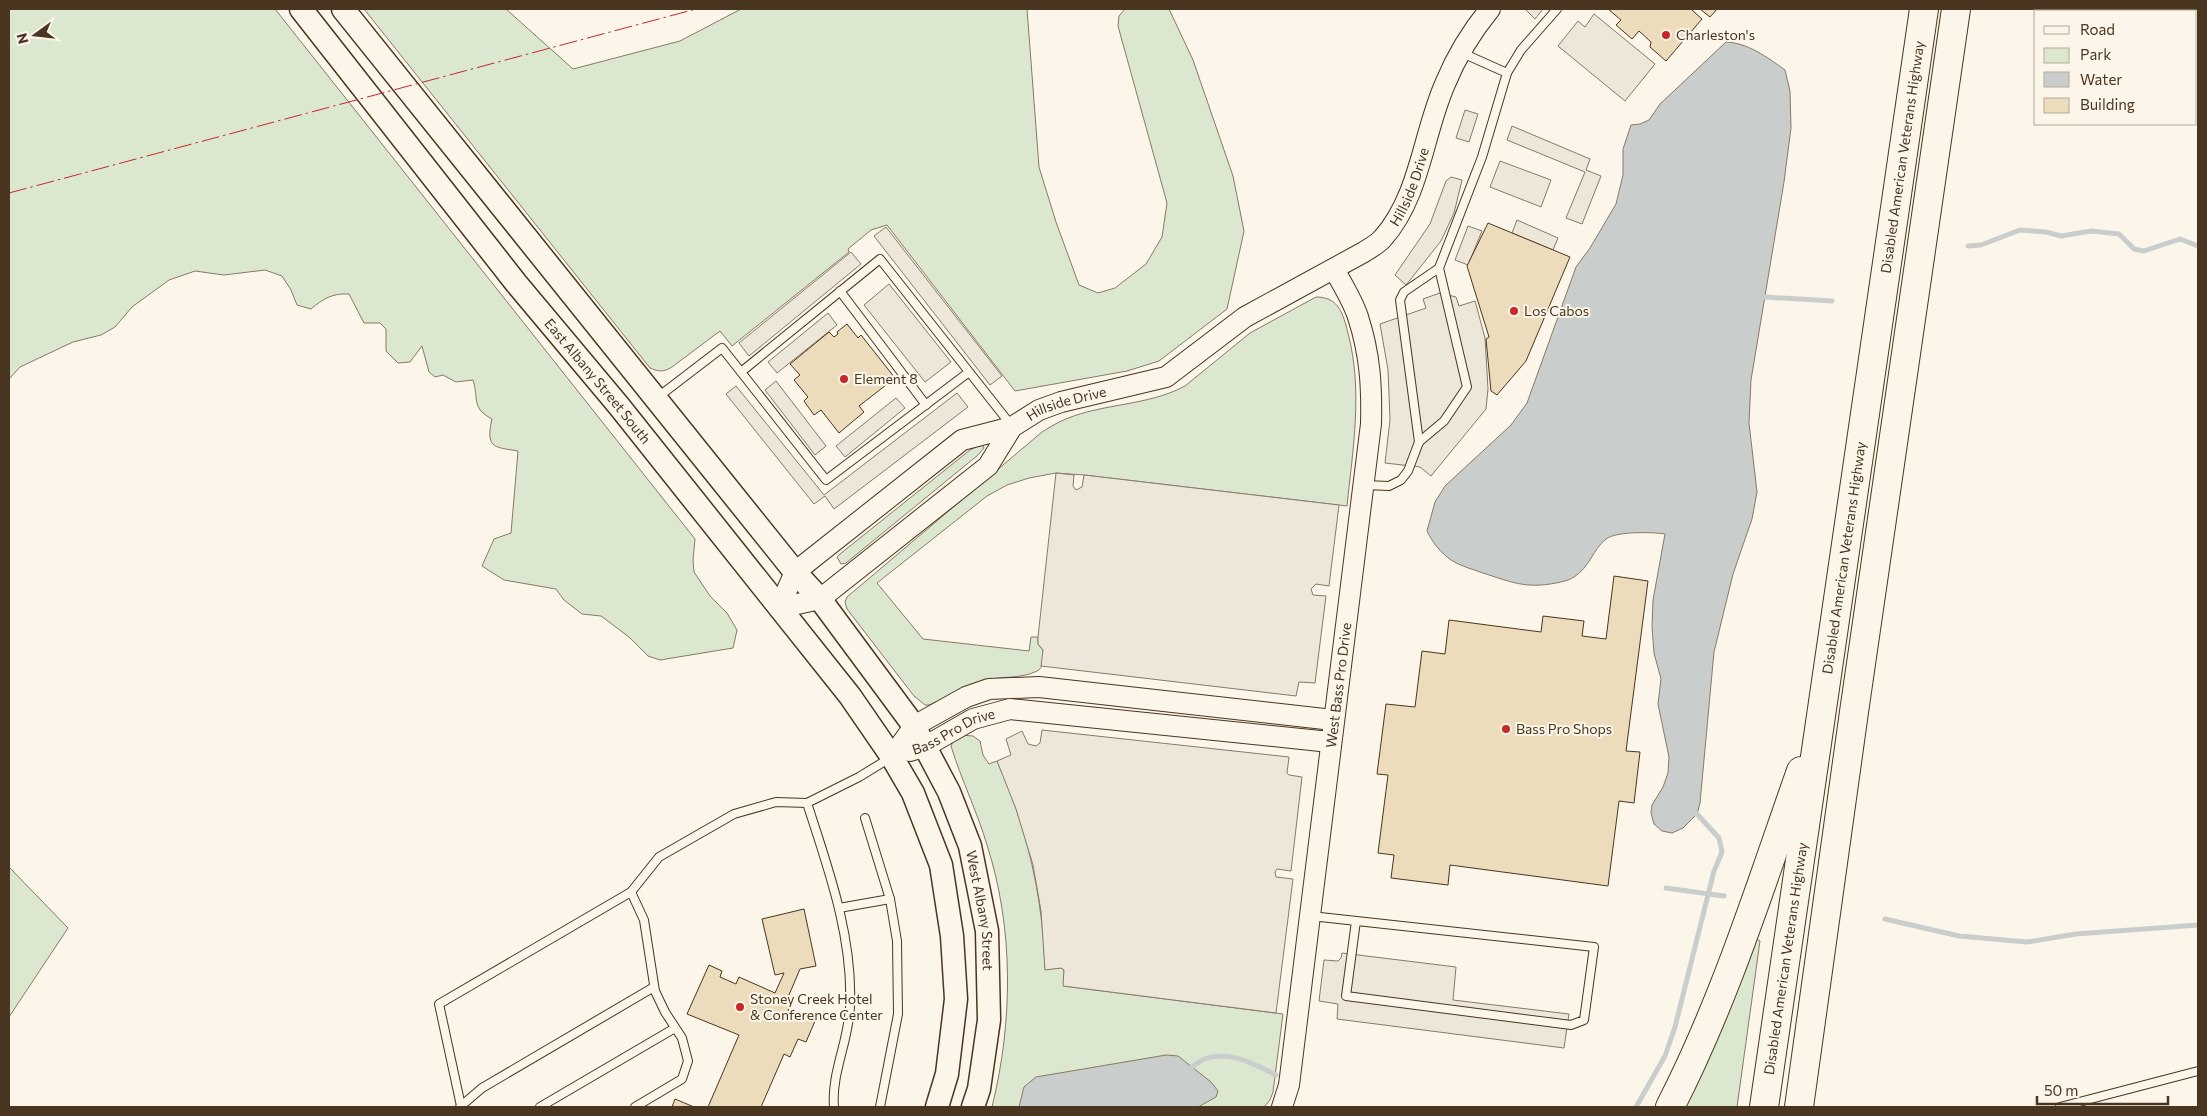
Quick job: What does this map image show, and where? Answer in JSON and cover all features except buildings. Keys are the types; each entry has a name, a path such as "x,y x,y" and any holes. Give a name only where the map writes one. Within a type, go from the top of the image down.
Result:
{"highway":[{"name":"Disabled American Veterans Highway","path":"1764,1107 1924,9"},
{"path":"1799,1107 1956,9"},
{"path":"1670,1107 1696,1056 1718,1002 1822,713"}],"main road":[{"name":"East Albany Street South","path":"301,9 510,275 619,406 850,696 892,756"},
{"path":"343,9 795,572 820,599 914,726"},
{"name":"West Albany Street","path":"914,726 949,792 970,846 987,931 989,1020 979,1089 973,1107"},
{"path":"892,756 913,793 941,865 952,936 956,999 947,1074 937,1107"}],"street":[{"name":"Hillside Drive","path":"778,608 820,599 988,466 1012,427 1039,410 1062,402 1166,377 1245,318 1364,252 1382,240 1395,223 1414,181 1427,133 1444,84 1460,52 1490,9"},
{"name":"West Bass Pro Drive","path":"1282,1107 1289,1085 1370,424 1372,384 1367,349 1358,316 1334,269"},
{"path":"778,608 795,572 962,440 1012,427"},
{"name":"Bass Pro Drive","path":"892,756 914,726 966,697 989,689 1038,687 1333,720"},
{"name":"Bass Pro Drive","path":"892,756 926,746 973,719 1010,709 1330,742"}],"lane":[{"path":"1419,442 1400,300 1404,292 1439,268 1482,157 1507,73 1521,50 1557,9"},
{"path":"1460,52 1507,73"},
{"path":"741,372 880,259 1012,427"},
{"path":"1362,485 1389,486 1400,480 1408,471 1419,442 1444,420 1467,386 1439,268"},
{"path":"840,291 926,404"},
{"path":"656,398 722,348 826,480 969,372"},
{"path":"461,1107 439,1004 631,892 659,857 734,814 776,802 807,803 859,777 892,756"},
{"path":"807,803 839,908 847,950 850,1008 832,1092 834,1107"},
{"path":"865,818 890,899 897,941 898,1014 880,1107"},
{"path":"631,892 644,920 654,986 665,1012 682,1038 688,1061 682,1079 635,1107"},
{"path":"839,908 890,899"},
{"path":"1309,916 1356,921 1594,947 1584,1020 1571,1025 1346,996 1356,921"},
{"path":"461,1107 482,1088 654,986"},
{"path":"540,1107 675,1028"},
{"path":"2060,1107 2198,1071"}],"green space":[{"path":"9,9 275,9 695,539 694,572 710,596 727,613 737,630 733,648 660,660 648,656 629,637 601,616 582,614 564,600 556,589 504,580 482,566 494,539 511,533 518,451 503,449 494,445 491,441 490,429 492,419 485,415 478,407 473,380 456,382 443,375 435,377 429,372 422,346 410,362 398,363 386,351 386,329 380,323 364,323 349,294 328,297 311,309 297,305 291,290 282,276 265,270 224,275 195,271 169,280 132,307 115,327 101,335 73,342 20,367 9,379"},
{"path":"364,9 506,9 573,69 680,41 741,9 1027,9 1039,167 1056,222 1079,285 1098,293 1115,288 1146,264 1162,237 1167,203 1118,26 1119,16 1125,9 1169,9 1193,60 1233,176 1244,231 1227,309 1159,361 1127,371 1015,391 887,225 871,230 848,249 849,252 732,346 720,331 672,367 664,371 650,368"},
{"path":"1316,297 1330,300 1339,308 1346,326 1353,355 1356,398 1354,441 1347,506 1056,473 1029,478 1007,485 987,496 877,583 923,639 1029,651 1031,637 1038,637 1038,644 1043,650 1041,667 1031,674 979,682 929,705 925,705 914,696 847,609 845,602 847,597 1042,432 1060,422 1081,414 1171,393 1185,386 1250,333"},
{"path":"982,444 984,448 978,455 846,563 841,564 837,557 840,554 970,450"},
{"path":"961,735 973,736 980,741 983,755 989,764 997,761 1017,811 1032,863 1037,889 1044,942 1045,969 1061,968 1064,970 1064,986 1283,1014 1273,1092 1270,1100 1264,1107 992,1107 999,1075 1007,1009 1006,942 996,877 979,820 951,746 953,741"},
{"path":"9,867 68,928 9,1017"},
{"path":"1754,937 1760,941 1737,1107 1683,1107"}],"shaded area":[{"path":"1525,9 1543,9 1535,19"},
{"path":"1594,14 1655,64 1625,101 1558,46 1578,21 1585,27"},
{"path":"1465,110 1478,114 1469,142 1456,138"},
{"path":"1512,126 1590,159 1586,170 1601,176 1582,224 1566,218 1585,172 1507,140"},
{"path":"1500,161 1551,180 1541,207 1490,187"},
{"path":"1451,177 1462,180 1454,213 1441,241 1406,285 1395,275 1430,224 1446,181"},
{"path":"1517,220 1558,238 1553,250 1512,233"},
{"path":"1468,226 1482,231 1468,265 1455,260"},
{"path":"886,227 1002,376 990,385 874,236"},
{"path":"851,252 861,264 749,356 739,343"},
{"path":"889,284 951,362 925,382 864,305"},
{"path":"1440,293 1456,297 1459,306 1475,301 1485,338 1488,389 1486,409 1431,476 1420,467 1385,463 1390,420 1388,370 1380,324 1426,308 1423,299"},
{"path":"828,313 837,325 777,373 768,362"},
{"path":"776,381 826,446 815,455 765,390"},
{"path":"736,386 824,495 957,393 968,407 834,509 825,496 814,504 726,394"},
{"path":"896,398 905,408 845,457 836,446"},
{"path":"1056,473 1074,475 1073,486 1076,490 1082,487 1084,475 1339,505 1329,586 1316,584 1311,589 1313,595 1326,596 1315,683 1299,682 1296,696 1041,666 1043,650 1038,644 1038,637"},
{"path":"1042,730 1289,757 1287,773 1302,777 1291,871 1277,869 1275,872 1276,877 1293,879 1276,1013 1063,986 1064,970 1061,968 1045,970 1041,911 1033,865 1016,809 997,761 1011,755 1006,739 1022,731 1028,744 1036,746 1040,743"},
{"path":"1342,953 1456,967 1453,1000 1569,1014 1564,1048 1337,1019 1338,1004 1319,1001 1324,960 1338,961"}],"water":[{"path":"1726,42 1750,48 1785,70 1790,91 1791,128 1784,182 1751,380 1749,423 1757,492 1752,519 1733,574 1714,652 1700,803 1697,814 1683,828 1672,833 1662,831 1654,824 1651,813 1652,805 1663,787 1668,773 1669,757 1658,704 1661,679 1654,653 1652,627 1653,600 1665,534 1635,533 1611,536 1598,547 1584,569 1574,577 1545,585 1527,585 1510,582 1458,564 1440,551 1427,531 1435,502 1445,486 1511,425 1527,403 1576,267 1590,248 1616,204 1623,175 1623,149 1631,125 1649,120 1660,104"},
{"path":"1166,1055 1178,1056 1211,1082 1218,1091 1216,1097 1198,1107 1019,1107 1024,1087 1036,1077"}],"waterway":[{"path":"1968,246 1981,245 2020,230 2046,232 2061,236 2091,231 2119,234 2134,249 2144,251 2180,239 2198,246"},
{"path":"1764,297 1832,301"},
{"path":"1636,1107 1665,1056 1675,1027 1714,871 1722,852 1719,838 1697,814"},
{"path":"1666,888 1724,896"},
{"path":"1885,919 1959,936 2027,942 2076,934 2198,925"},
{"path":"1192,1067 1202,1060 1223,1056 1245,1061 1276,1075"}],"power":[{"path":"9,193 696,9"}],"place":[{"name":"Charleston's","path":"1666,35"},
{"name":"Los Cabos","path":"1514,311"},
{"name":"Element 8","path":"844,379"},
{"name":"Bass Pro Shops","path":"1506,729"},
{"name":"Stoney Creek Hotel & Conference Center","path":"740,1007"}]}
